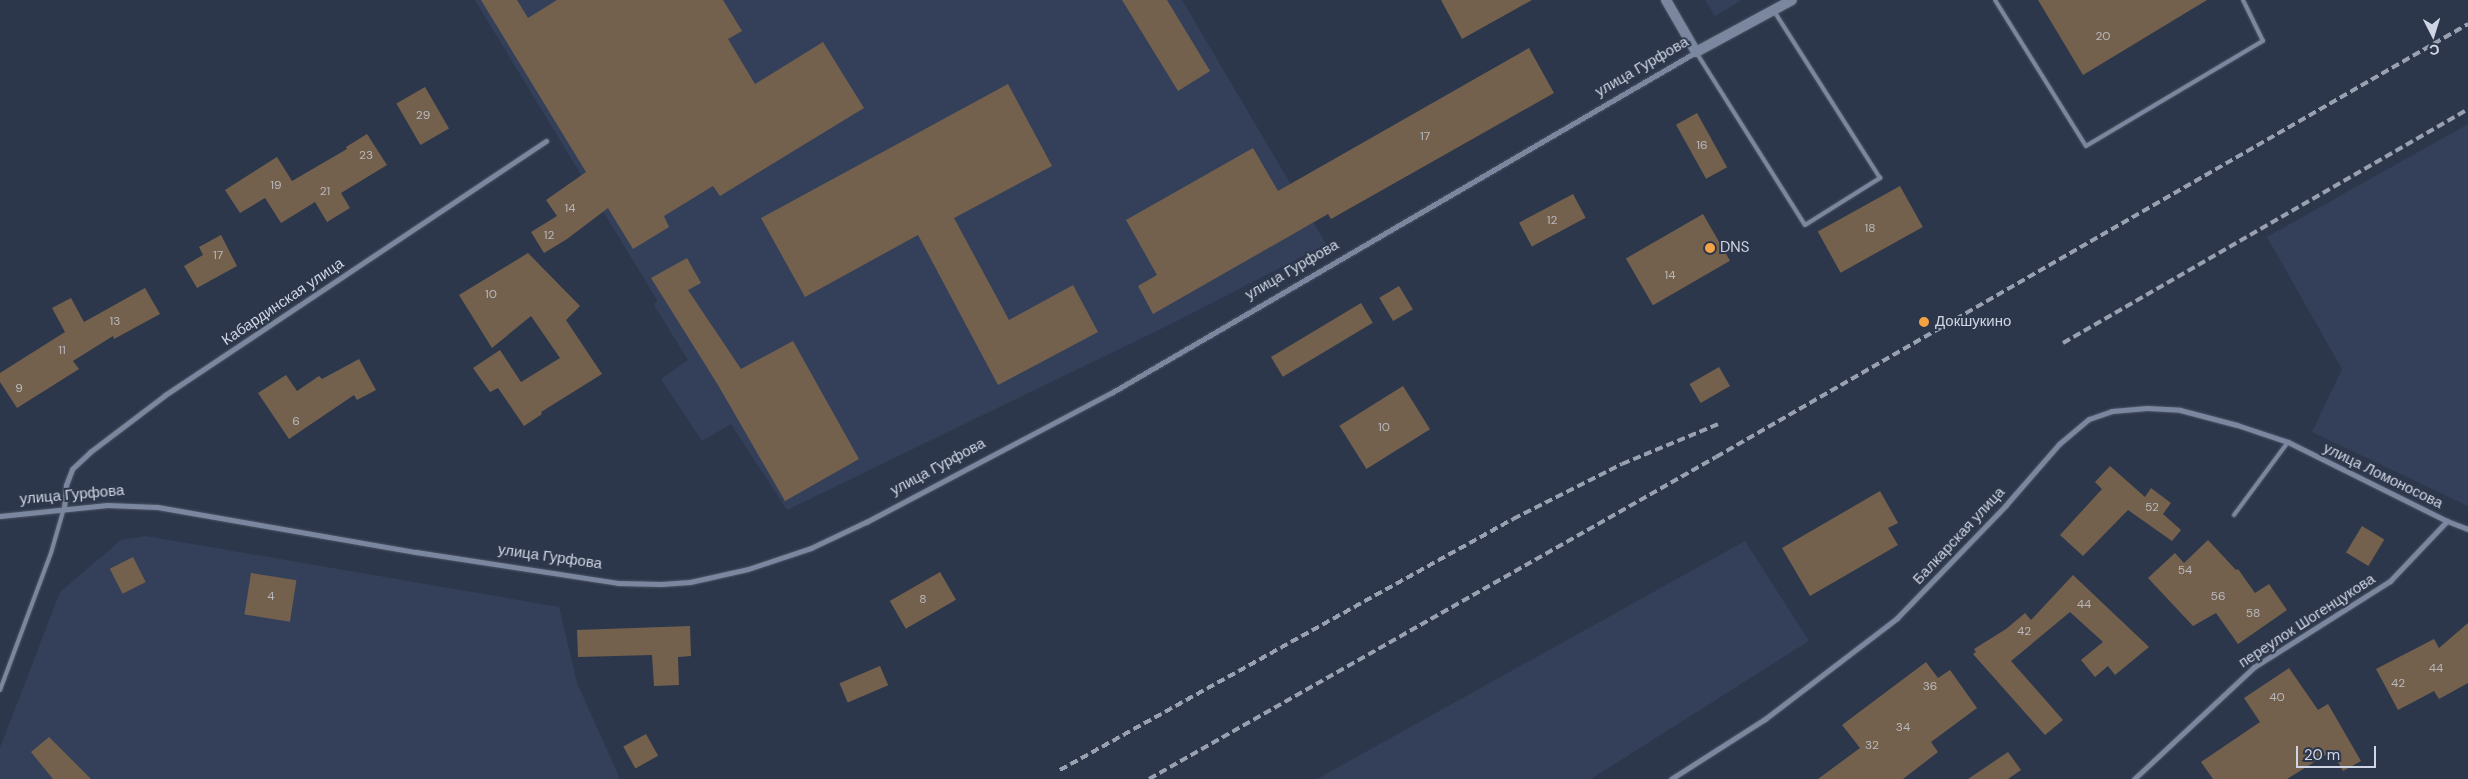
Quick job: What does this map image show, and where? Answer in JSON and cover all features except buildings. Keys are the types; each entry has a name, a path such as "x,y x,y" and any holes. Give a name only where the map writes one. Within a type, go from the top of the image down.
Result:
{"street":[{"path":"1666,0 1696,52"},
{"name":"улица Гурфова","path":"0,516 107,505 157,507 416,552 618,582 661,584 690,582 748,569 811,548 866,522 1111,393 1696,52 1792,0"},
{"name":"Кабардинская улица","path":"64,508 66,486 72,469 165,395 546,141"},
{"name":"Балкарская улица","path":"1671,779 1765,719 1897,618 2005,506 2059,444 2089,420 2112,411 2147,408 2180,410 2288,442"},
{"name":"улица Ломоносова","path":"2288,442 2447,522 2468,528"},
{"name":"переулок Шогенцукова","path":"2134,779 2254,667 2390,581 2447,522"}],"lane":[{"path":"1994,0 2086,146 2263,41 2243,0"},
{"path":"1696,52 1805,225 1880,178 1774,10"},
{"path":"2234,515 2288,442"},
{"path":"0,690 51,554 64,508"}],"shaded area":[{"path":"475,0 1182,0 1326,244 1171,324 787,510 731,424 702,441 661,379 688,360 654,305 657,300"},
{"path":"1705,0 1742,0 1715,16"},
{"path":"2468,124 2468,506 2312,432 2342,369 2267,237"},
{"path":"146,536 559,607 577,683 620,779 0,779 0,748 60,592 121,540"},
{"path":"1745,541 1809,641 1591,779 1317,779"}],"railway":[{"path":"1149,779 1716,457 2468,24"},
{"path":"2063,343 2468,109"},
{"path":"1060,770 1513,519 1622,464 1718,424"}],"place":[{"name":"DNS","path":"1710,248"},
{"name":"Докшукино","path":"1924,322"}]}
